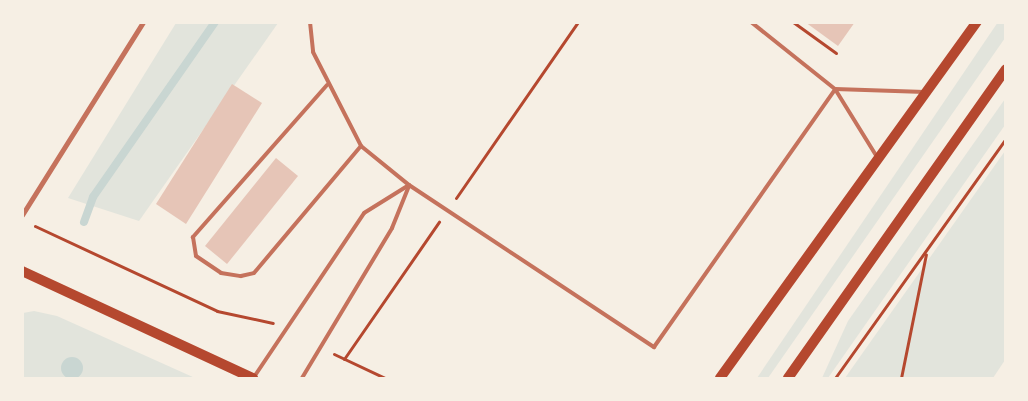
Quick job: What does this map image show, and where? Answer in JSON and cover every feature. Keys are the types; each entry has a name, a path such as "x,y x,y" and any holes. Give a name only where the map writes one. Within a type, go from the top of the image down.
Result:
{"main road":[{"path":"720,378 928,93 976,22"},
{"path":"788,378 1006,69"},
{"path":"22,271 253,378"}],"street":[{"path":"22,215 143,22"}],"lane":[{"path":"310,22 313,52 327,85 361,146 409,185 654,347 834,89"},
{"path":"751,22 834,89 878,159"},
{"path":"327,85 193,237 196,256 221,273 241,276 254,273 361,146"},
{"path":"834,89 928,93"},
{"path":"253,378 364,213 409,185"},
{"path":"302,378 392,228 409,185"}],"path":[{"path":"344,359 578,22"},
{"path":"793,22 836,53"},
{"path":"835,378 1006,138"},
{"path":"31,224 217,312 263,318 286,330"},
{"path":"902,378 927,251"},
{"path":"321,347 385,378"}],"shaded area":[{"path":"998,22 1005,23 1005,38 768,378 757,378"},
{"path":"176,23 278,23 139,221 68,198"},
{"path":"1005,99 1005,125 828,378 822,378 848,321"},
{"path":"1005,151 1005,360 993,378 845,378"},
{"path":"34,311 57,316 195,378 23,378 23,313"},
{"path":"72,357 80,360 83,368 80,376 72,379 64,376 61,368 64,360"}],"building":[{"path":"805,22 855,22 838,46"},
{"path":"232,84 262,103 186,224 156,204"},
{"path":"276,158 298,176 227,264 205,246"}],"waterway":[{"path":"84,222 93,197 215,22"}]}
